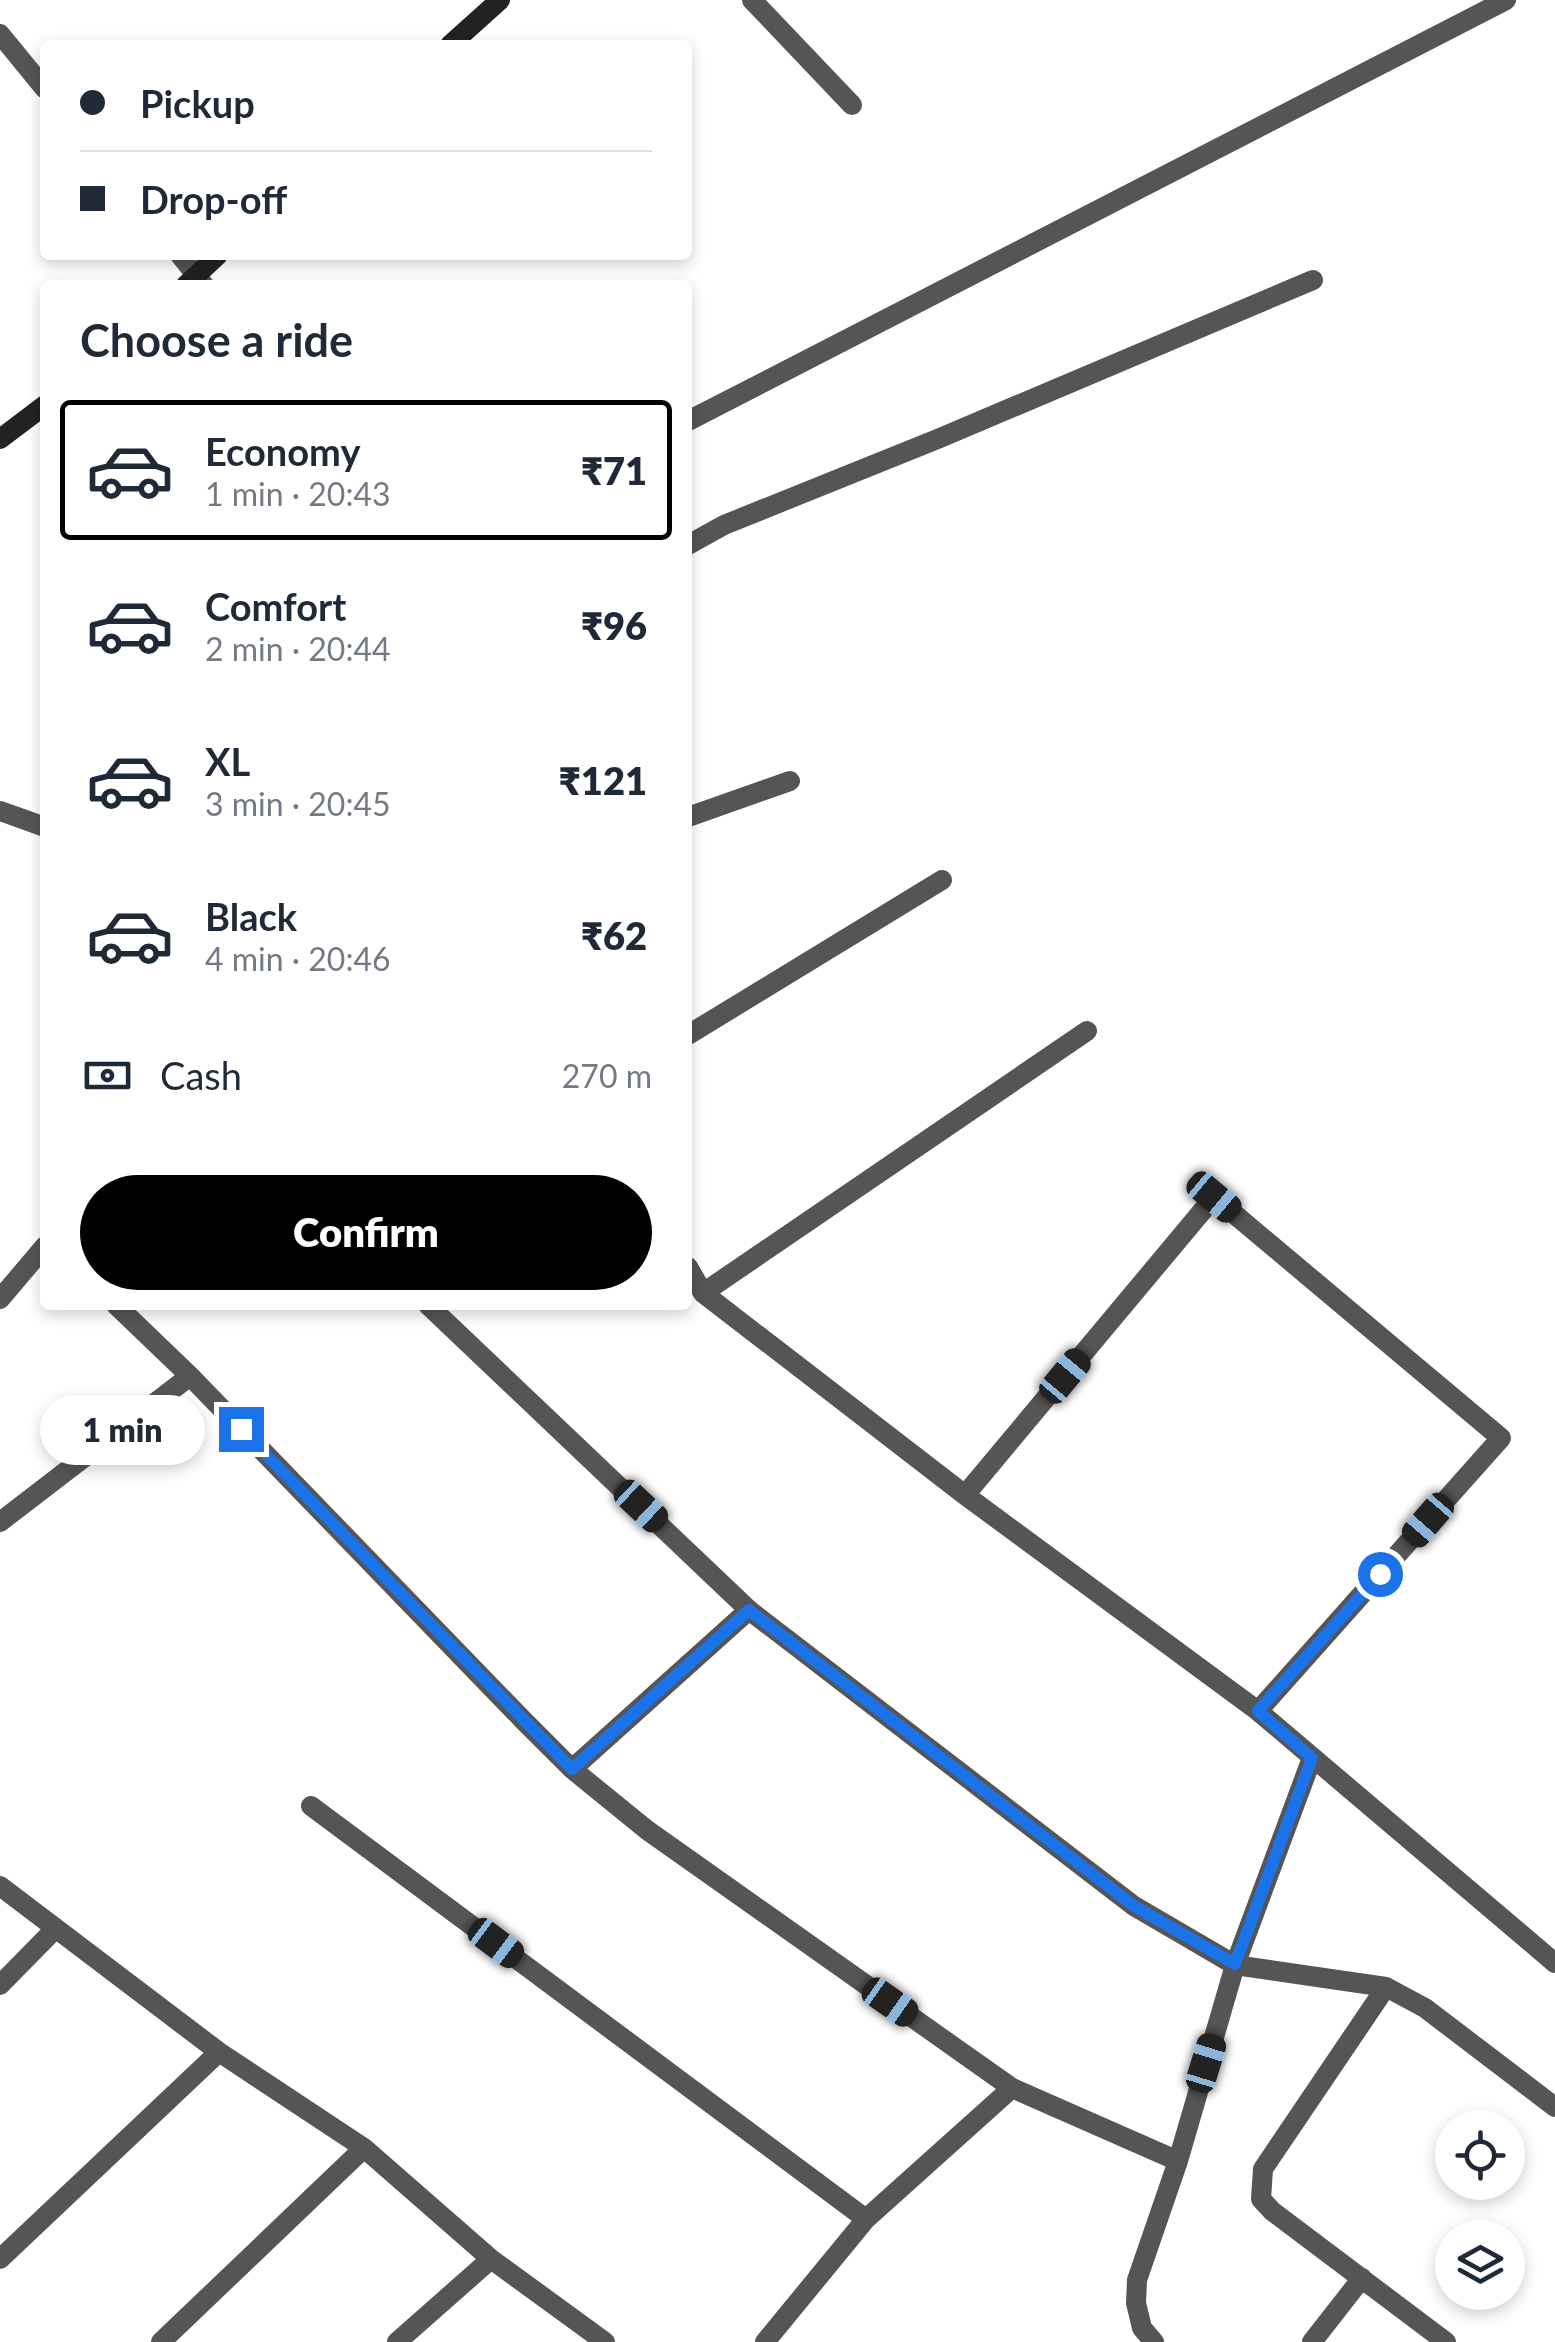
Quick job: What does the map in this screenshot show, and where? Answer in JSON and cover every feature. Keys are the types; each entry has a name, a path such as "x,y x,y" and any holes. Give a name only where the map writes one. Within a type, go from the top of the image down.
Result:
{"street":[{"path":"456,40 500,0"},
{"path":"752,0 852,105"},
{"path":"692,418 1506,0"},
{"path":"0,34 40,84"},
{"path":"198,280 214,260"},
{"path":"692,543 724,525 1314,280"},
{"path":"0,439 40,409"},
{"path":"692,816 790,781"},
{"path":"0,811 40,826"},
{"path":"692,1033 942,880"},
{"path":"703,1293 1087,1031"},
{"path":"965,1495 1214,1197 1501,1438 1258,1711"},
{"path":"0,1299 40,1252"},
{"path":"692,1274 703,1293 965,1495 1258,1711 1555,1963"},
{"path":"121,1310 572,1769 647,1830 1012,2088 1178,2161"},
{"path":"433,1310 749,1610 1134,1906 1235,1964 1386,1986 1425,2008 1555,2107"},
{"path":"0,1522 190,1376"},
{"path":"572,1769 749,1610"},
{"path":"1154,2342 1142,2328 1136,2303 1138,2280 1178,2161 1235,1964 1312,1758"},
{"path":"311,1806 866,2218"},
{"path":"0,1886 219,2052 364,2148 490,2259 605,2342"},
{"path":"0,1985 54,1930"},
{"path":"1386,1986 1264,2168 1261,2199 1446,2342"},
{"path":"0,2260 219,2052"},
{"path":"765,2342 866,2218 1012,2088"},
{"path":"160,2342 364,2148"},
{"path":"398,2342 490,2259"},
{"path":"1312,2342 1362,2278"}],"route":[{"path":"241,1429 572,1769 749,1610 1134,1906 1235,1964 1312,1758 1258,1711 1380,1574"}]}
